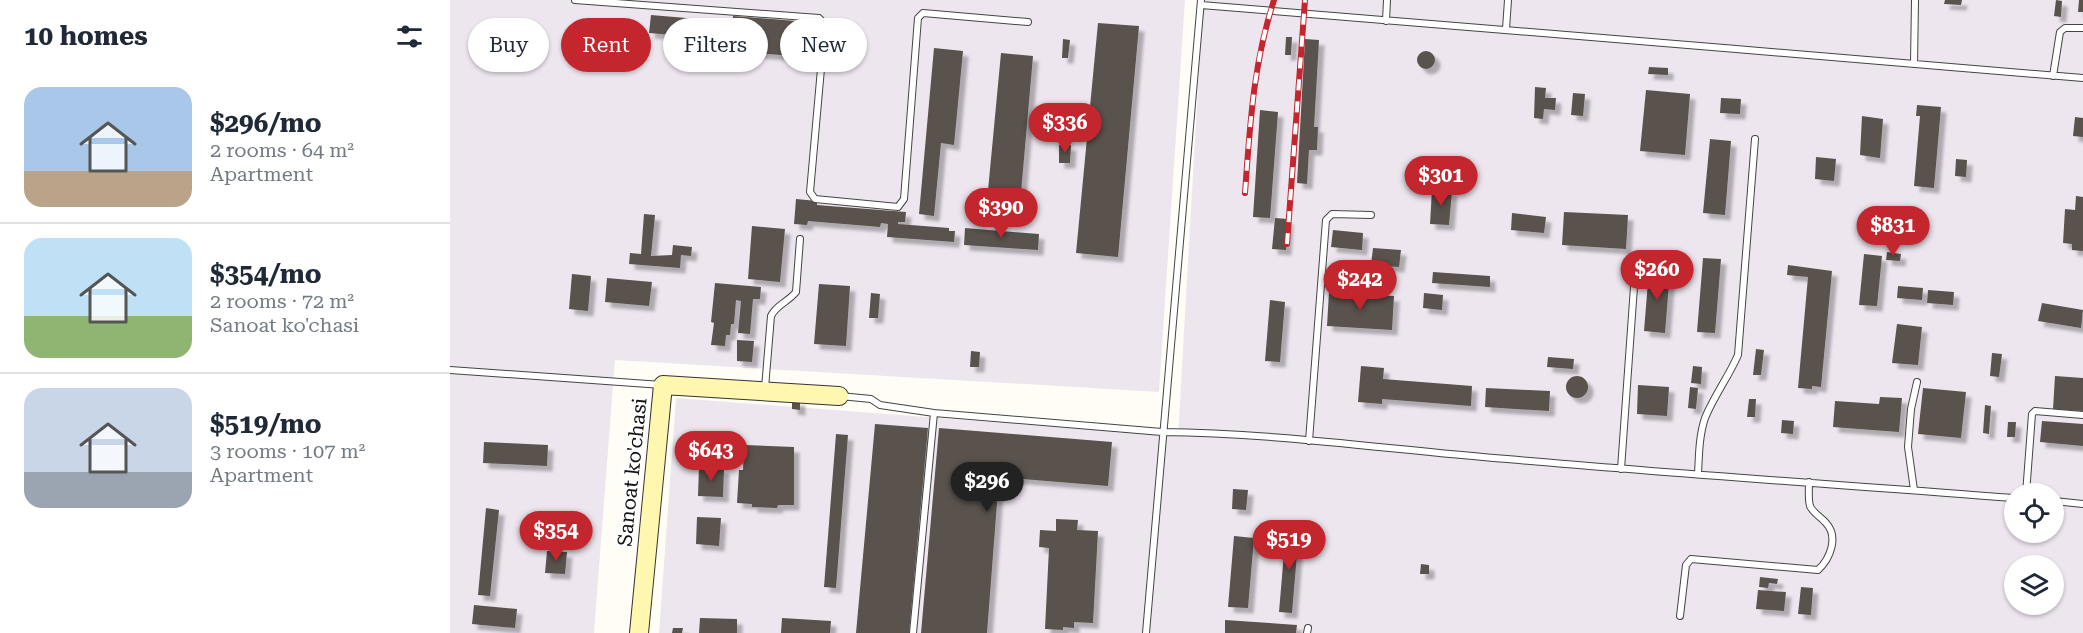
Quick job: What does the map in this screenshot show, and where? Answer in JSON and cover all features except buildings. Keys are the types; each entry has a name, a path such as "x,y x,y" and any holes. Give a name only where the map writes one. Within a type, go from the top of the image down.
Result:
{"street":[{"name":"Sanoat ko'chasi","path":"639,633 663,385 840,396"}],"lane":[{"path":"575,0 819,18 825,24 810,192 815,199 898,207 904,199 918,18 923,13 1028,22"},
{"path":"1386,21 1387,0"},
{"path":"1506,30 1508,0"},
{"path":"1914,64 1915,0"},
{"path":"1146,633 1201,3 1386,21 2083,78"},
{"path":"2054,76 2060,32 2065,28 2083,28"},
{"path":"1698,474 1700,436 1706,417 1738,355 1755,139"},
{"path":"1309,441 1326,220 1332,214 1371,215"},
{"path":"764,391 771,316 774,309 796,292 800,239"},
{"path":"1621,469 1635,273"},
{"path":"450,370 663,385"},
{"path":"1914,490 1908,447 1911,409 1917,382"},
{"path":"840,396 871,399 880,405 934,413 1162,432 1198,432 1309,441 1621,469 2004,497"},
{"path":"2027,483 2032,414 2036,411 2083,415"},
{"path":"913,633 934,413"},
{"path":"1680,616 1686,565 1691,559 1818,570 1826,563 1831,553 1832,540 1829,526 1810,506 1809,482"},
{"path":"2064,502 2083,504"}],"shaded area":[{"path":"450,0 1185,0 1159,392 615,360 594,633 450,633"},
{"path":"1203,0 2083,0 2083,633 659,633 676,398 1178,436"}],"railway":[{"path":"1245,193 1257,72 1274,0"},
{"path":"1287,244 1305,0"}]}
